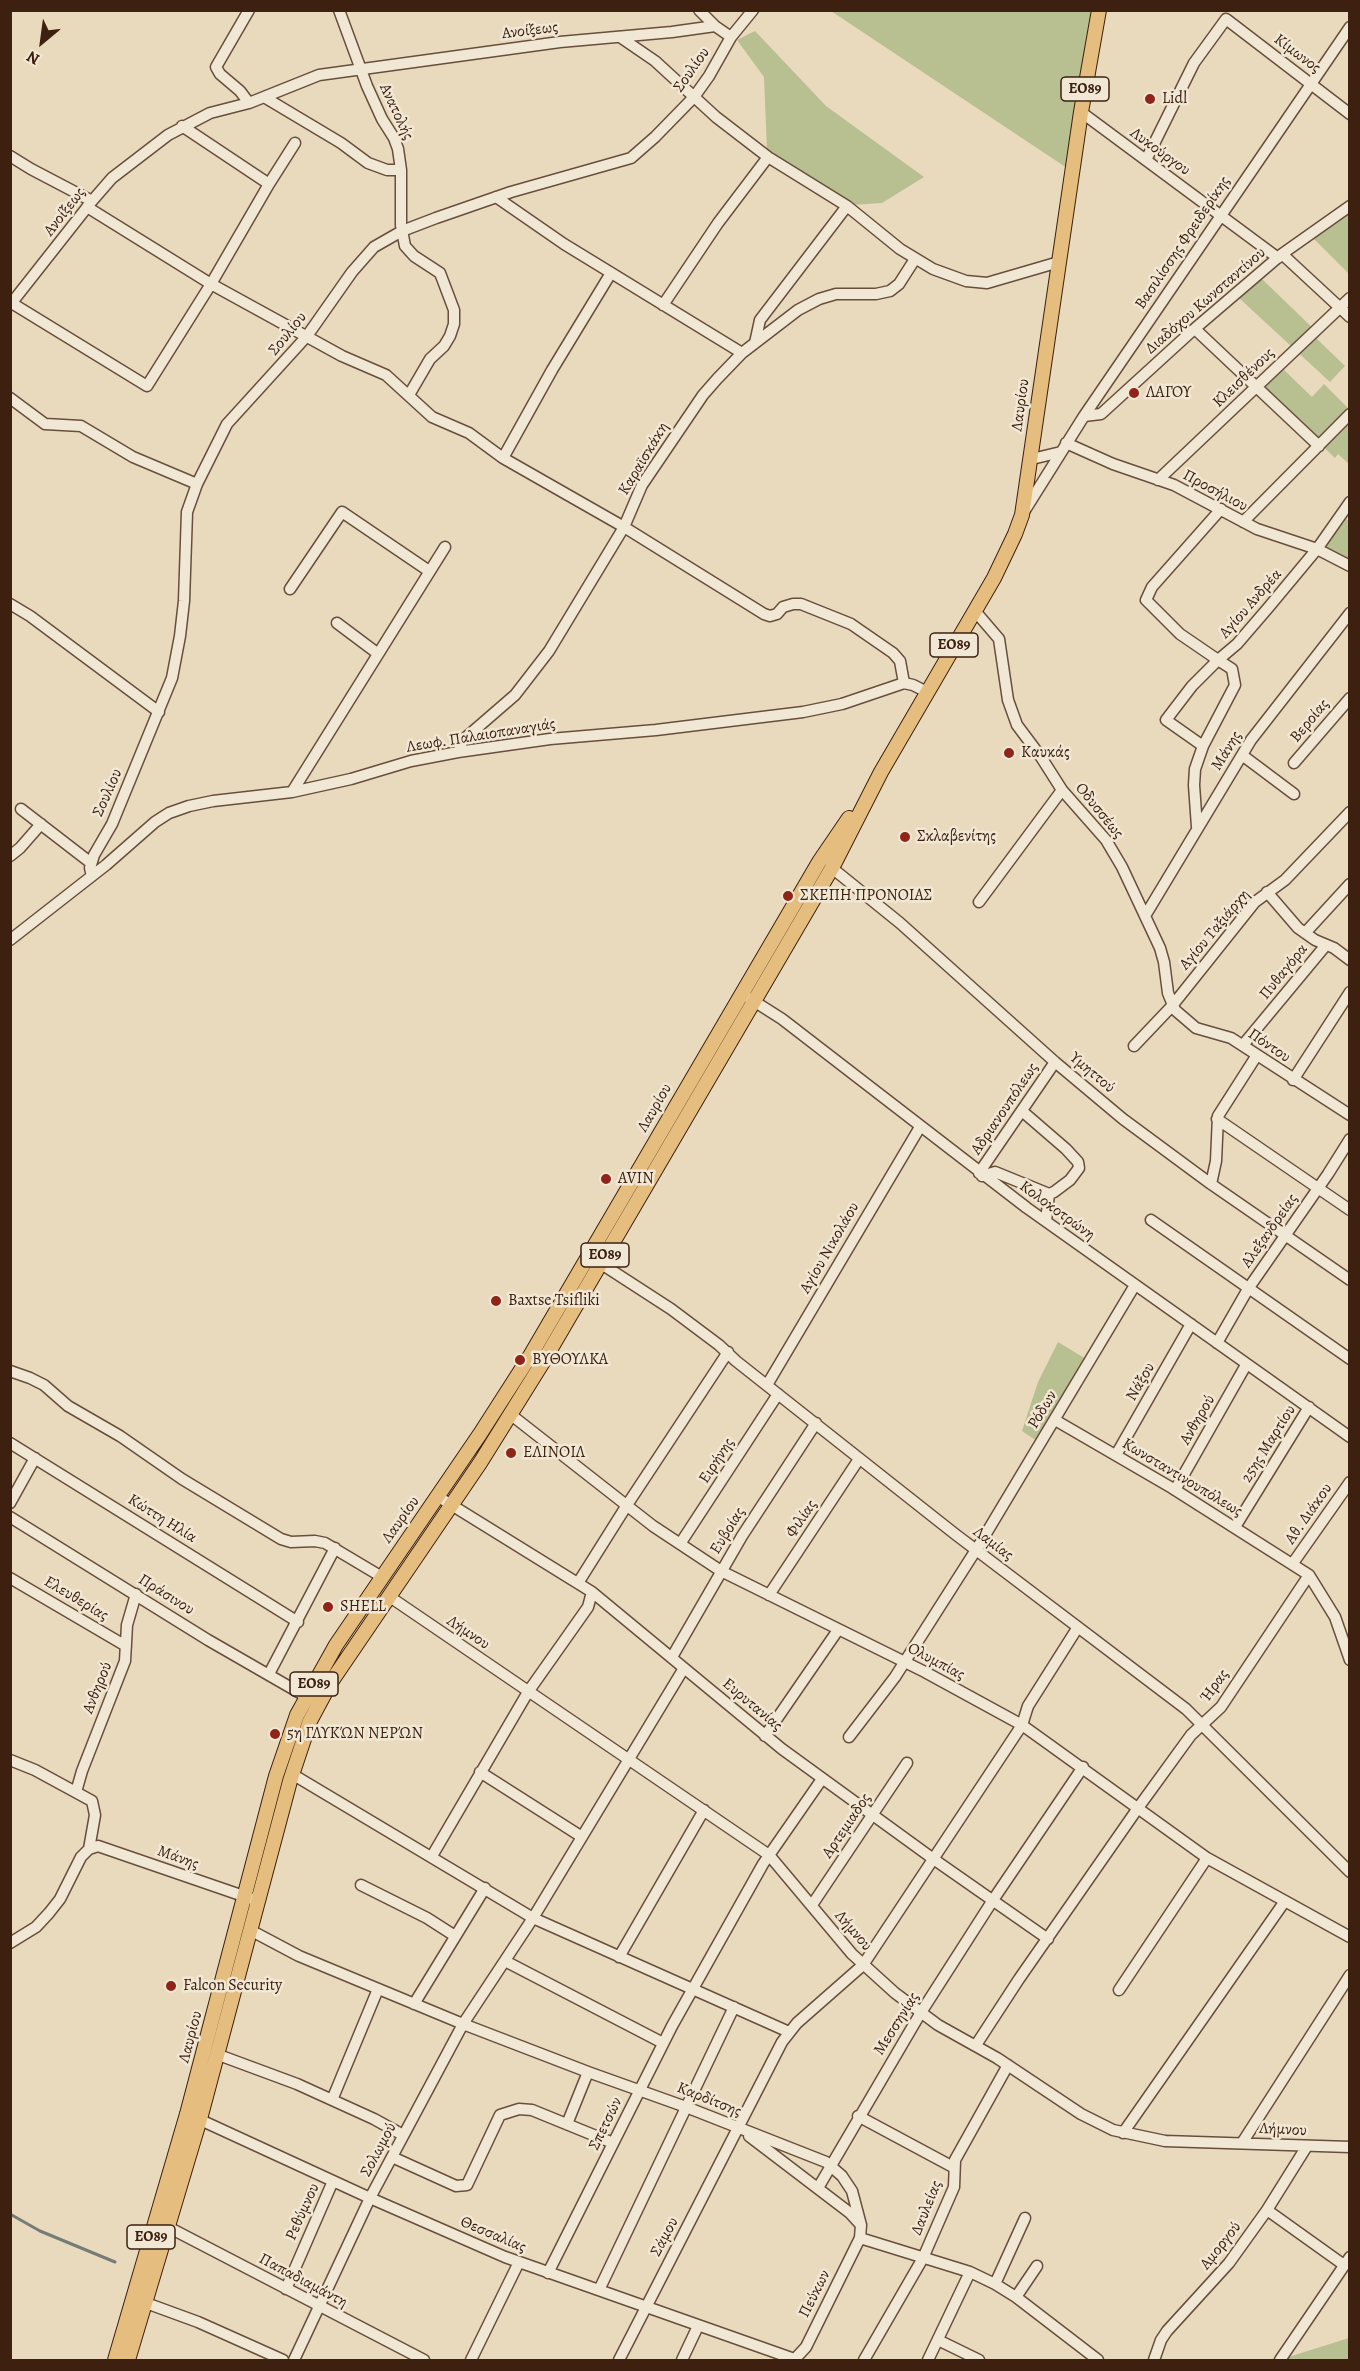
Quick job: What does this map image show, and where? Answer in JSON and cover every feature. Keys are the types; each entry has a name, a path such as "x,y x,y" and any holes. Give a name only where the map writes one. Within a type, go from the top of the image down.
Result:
{"main road":[{"name":"Λαυρίου","path":"115,2361 216,2054 292,1774 305,1733 323,1696 452,1506 543,1362 832,868 881,772 1002,563 1022,515 1099,10"},
{"name":"Λαυρίου","path":"128,2361 168,2227 244,1897 288,1738 307,1697 334,1647 530,1356 819,862 881,772"}],"street":[{"path":"249,10 216,67 249,103"},
{"name":"Ανατολής","path":"339,10 360,69 382,119 394,138 401,170 402,231"},
{"path":"699,10 715,26 731,37"},
{"name":"Σουλίου","path":"91,863 112,824 172,678 180,636 186,569 186,521 190,501 227,424 307,336 367,254 382,241 402,231 496,197 630,158 655,137 694,97 731,37 753,10"},
{"name":"Κίμωνος","path":"1146,160 1194,63 1226,19 1350,114"},
{"name":"Ανοίξεως","path":"11,303 89,204 126,166 182,126 210,113 249,103 310,78 360,69 549,43 715,26"},
{"name":"Βασιλίσσης Φρειδερίκης","path":"1064,447 1350,27"},
{"path":"620,37 656,62 694,97 768,157 847,206 915,259 943,273 981,283 1004,279 1059,262"},
{"path":"264,96 341,143 368,163 387,170 401,170"},
{"name":"Λυκούργου","path":"1082,112 1220,215 1280,256 1350,316"},
{"path":"182,126 268,184"},
{"path":"11,303 147,386 295,143"},
{"path":"10,156 89,204 211,284 365,367 386,375 432,417 469,433 503,458 624,527 764,614 770,616 793,604 801,604 851,624 893,653 900,661 904,683 927,692"},
{"path":"663,305 718,223 768,157"},
{"path":"496,197 611,273 742,353"},
{"path":"755,343 760,320 847,206"},
{"name":"Διαδόχου Κωνσταντίνου","path":"1083,416 1101,414 1195,328 1280,256 1350,206"},
{"path":"402,231 408,251 440,273 454,314 453,328 446,343 430,359 409,395"},
{"name":"Καραϊσκάκη","path":"458,752 463,740 507,703 536,669 564,628 624,527 644,482 703,396 742,353 798,310 825,297 853,293 881,294 890,291 899,284 915,259"},
{"path":"503,458 552,370 611,273"},
{"name":"Κλεισθένους","path":"1158,480 1350,298"},
{"path":"1195,328 1318,446"},
{"path":"10,398 45,424 81,426 133,456 197,484"},
{"path":"1243,522 1350,414"},
{"path":"1030,457 1036,458 1064,447"},
{"path":"1022,515 1064,447"},
{"name":"Προσήλιου","path":"1064,447 1174,485 1243,522 1274,536 1317,549 1350,566"},
{"name":"Αγίου Ανδρέα","path":"1197,827 1195,770 1203,746 1235,685 1232,669 1218,660 1237,644 1317,549 1350,502"},
{"path":"1203,746 1166,720 1192,686 1218,660 1180,634 1146,600 1152,587 1221,509"},
{"path":"290,589 342,512 429,571"},
{"path":"292,792 444,547"},
{"path":"13,610 159,712"},
{"name":"Οδυσσέως","path":"975,610 999,639 1008,700 1017,725 1062,790 1106,840 1122,867 1164,962 1172,1006"},
{"name":"Μάνης","path":"1145,916 1261,725 1350,613"},
{"path":"337,623 377,653"},
{"name":"Λεωφ. Παλαιοπαναγιάς","path":"10,940 92,876 146,829 170,813 201,803 292,792 364,776 411,761 458,752 550,739 656,730 803,712 842,705 904,683"},
{"name":"Βεροίας","path":"1294,764 1350,698"},
{"path":"1242,755 1293,794"},
{"path":"979,902 1062,790"},
{"path":"21,809 91,863 92,876"},
{"name":"Αγίου Ταξιάρχη","path":"1134,1047 1172,1006 1249,909 1267,892 1285,880 1350,812"},
{"path":"10,856 20,848 40,824"},
{"name":"Υμηττού","path":"832,868 908,930 1055,1062 1123,1119 1350,1280"},
{"path":"1305,933 1350,884"},
{"path":"1267,892 1305,933 1350,960"},
{"name":"Πυθαγόρα","path":"1243,1046 1326,945"},
{"path":"1293,1080 1350,992"},
{"name":"Κολοκοτρώνη","path":"741,993 782,1019 981,1174 1350,1437"},
{"name":"Πόντου","path":"1172,1006 1196,1028 1224,1035 1350,1115"},
{"path":"1212,1184 1216,1161 1217,1119 1257,1055"},
{"name":"Αδριανουπόλεως","path":"981,1174 1055,1062"},
{"path":"981,1174 995,1172 1049,1194 1070,1180 1079,1168 1078,1162 1053,1136 1022,1111"},
{"path":"1217,1119 1350,1210"},
{"name":"Αγίου Νικολάου","path":"767,1385 920,1126"},
{"name":"Αλεξανδρείας","path":"1217,1343 1248,1289 1350,1139"},
{"path":"1046,1221 1049,1194"},
{"path":"1151,1221 1350,1359"},
{"name":"Λαμίας","path":"600,1263 670,1309 728,1352 736,1361 859,1459 1186,1709 1350,1872"},
{"name":"Ρόδων","path":"849,1737 905,1662 976,1550 1135,1285"},
{"name":"Νάξου","path":"1116,1455 1191,1324"},
{"path":"578,1583 728,1352"},
{"name":"Ανθηρού","path":"1175,1490 1246,1365"},
{"path":"10,1371 30,1377 44,1385 68,1406 120,1436 182,1479 281,1539 291,1542 315,1541 335,1548 382,1577"},
{"name":"Ειρήνης","path":"680,1544 778,1394"},
{"name":"25ης Μαρτίου","path":"1235,1527 1309,1407"},
{"name":"Ολυμπίας","path":"510,1414 627,1505 722,1571 905,1662 1022,1725 1207,1858 1350,1937"},
{"name":"Κωνσταντινουπόλεως","path":"1055,1420 1175,1490 1309,1575"},
{"name":"Ευβοίας","path":"672,1658 722,1571 816,1423"},
{"name":"Κώττη Ηλία","path":"10,1443 298,1622"},
{"path":"10,1503 35,1458"},
{"name":"Φιλίας","path":"769,1595 859,1459"},
{"name":"Αθ. Διάκου","path":"1293,1563 1350,1482"},
{"name":"Ευρυτανίας","path":"437,1496 592,1592 765,1736 932,1858 1048,1938"},
{"name":"Πράσινου","path":"10,1517 208,1640 307,1697"},
{"path":"269,1674 335,1548"},
{"path":"1309,1575 1335,1617 1350,1660"},
{"name":"Ήρας","path":"976,2045 1138,1808 1191,1735 1221,1707 1309,1575"},
{"name":"Ελευθερίας","path":"10,1578 126,1646"},
{"path":"432,1856 528,1692 588,1607 592,1592"},
{"name":"Ανθηρού","path":"76,1792 123,1665 127,1625 136,1594"},
{"name":"Λήμνου","path":"390,1597 769,1855 863,1965 920,2014 976,2045 1081,2114 1102,2126 1123,2133 1165,2141 1350,2147"},
{"path":"1335,1617 1350,1620"},
{"path":"292,1774 533,1918 789,2032 863,1965 1022,1725 1028,1706 1078,1627"},
{"path":"765,1736 838,1630"},
{"name":"Σολωμού","path":"294,2361 370,2198 463,2024 533,1918 684,1668"},
{"path":"10,1760 90,1798 95,1807 89,1849 79,1860 60,1899 36,1927 10,1943"},
{"name":"Αρτεμιαδος","path":"812,1905 907,1763"},
{"name":"Μεσσηνίας","path":"818,2188 858,2116 920,2014 993,1900 1083,1767"},
{"path":"480,1772 582,1837"},
{"name":"Σπετσών","path":"548,2273 663,2043 769,1855 822,1779"},
{"path":"620,1957 705,1810"},
{"name":"Μάνης","path":"89,1849 102,1846 258,1901"},
{"path":"1119,1990 1207,1858"},
{"path":"361,1885 427,1918 455,1936"},
{"path":"414,2004 485,1888"},
{"path":"1123,2133 1285,1900"},
{"name":"Καρδίτσης","path":"250,1930 299,1956 463,2024 788,2146 831,2165 852,2191 861,2225 860,2238"},
{"path":"505,1961 663,2043"},
{"path":"1242,2143 1350,1975"},
{"path":"332,2100 378,1989"},
{"path":"599,2290 734,2007"},
{"name":"Σάμου","path":"619,2361 789,2032"},
{"path":"216,2054 297,2084 403,2134"},
{"name":"Δαυλείας","path":"864,2361 922,2258 954,2187 953,2167 959,2151 1008,2065"},
{"path":"567,2124 588,2072"},
{"path":"392,2157 461,2187 470,2181 496,2120 505,2112 526,2109 613,2143"},
{"name":"Θεσσαλίας","path":"194,2116 370,2198 519,2262 795,2360"},
{"path":"858,2116 953,2167"},
{"path":"739,2128 850,2213 861,2225"},
{"name":"Αμοργού","path":"1154,2361 1161,2340 1167,2331 1229,2263 1267,2210 1307,2146"},
{"name":"Ρεθύμνου","path":"286,2289 333,2181"},
{"path":"1267,2210 1347,2261 1280,2361"},
{"path":"995,2284 1025,2218"},
{"name":"Παπαδιαμάντη","path":"168,2227 424,2361"},
{"path":"860,2238 970,2272 995,2284 1016,2297 1098,2361"},
{"name":"Πεύκων","path":"795,2360 806,2347 860,2238"},
{"path":"471,2361 519,2262"},
{"path":"1016,2297 1036,2266"},
{"path":"928,2361 970,2272"},
{"path":"146,2302 198,2322 283,2361"},
{"path":"682,2361 698,2326"},
{"path":"938,2340 979,2361"}],"green space":[{"path":"831,11 1096,11 1071,165 1064,166"},
{"path":"755,31 826,106 924,177 882,203 852,205 767,151 764,77 737,40"},
{"path":"1349,211 1349,274 1312,237"},
{"path":"1262,279 1320,335 1317,339 1345,366 1330,382 1239,298"},
{"path":"1283,369 1312,397 1324,384 1349,409 1344,414 1349,420 1349,464 1338,454 1335,458 1261,387"},
{"path":"1345,518 1349,521 1349,560 1325,546"},
{"path":"1058,1342 1086,1359 1037,1441 1022,1431 1038,1382"},
{"path":"1349,2338 1349,2360 1279,2360"}],"waterway":[{"path":"10,2214 40,2231 115,2262"}],"place":[{"name":"Lidl","path":"1150,99"},
{"name":"ΛΑΓΟΥ","path":"1134,393"},
{"name":"Καυκάς","path":"1009,753"},
{"name":"Σκλαβενίτης","path":"905,837"},
{"name":"ΣΚΕΠΗ ΠΡΟΝΟΙΑΣ","path":"788,896"},
{"name":"AVIN","path":"606,1179"},
{"name":"Baxtse Tsifliki","path":"496,1301"},
{"name":"ΒΥΘΟΥΛΚΑ","path":"520,1360"},
{"name":"ΕΛΙΝΟΙΛ","path":"511,1453"},
{"name":"SHELL","path":"328,1607"},
{"name":"5η ΓΛΥΚΏΝ ΝΕΡΏΝ","path":"275,1734"},
{"name":"Falcon Security","path":"171,1986"}]}
